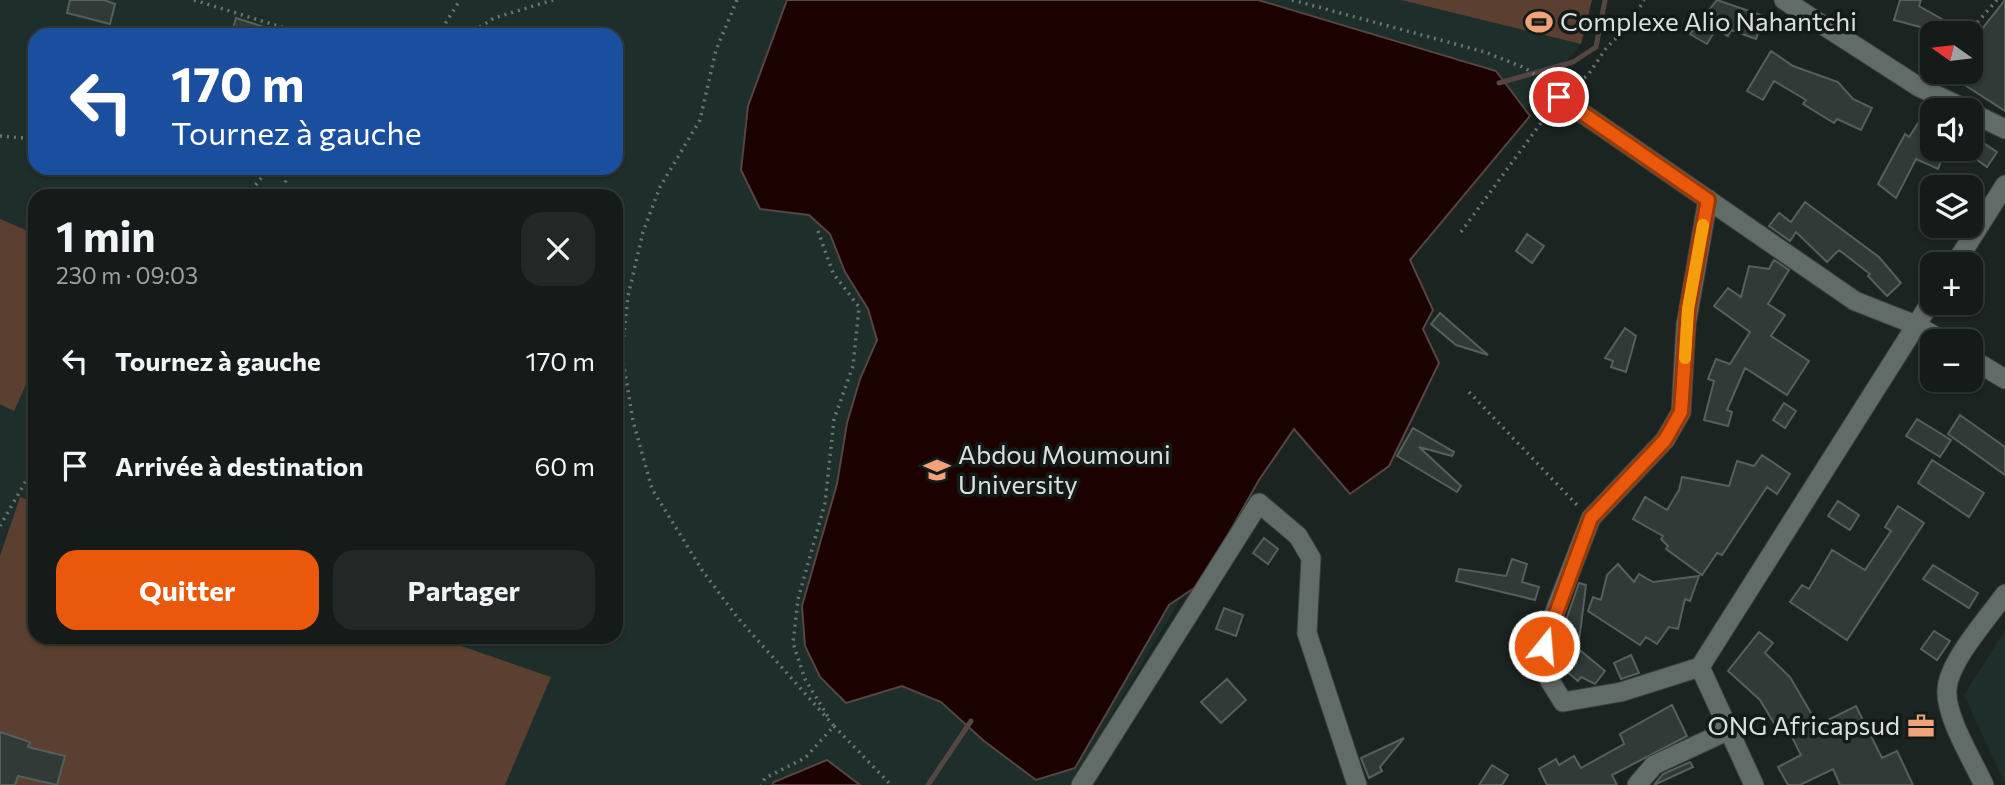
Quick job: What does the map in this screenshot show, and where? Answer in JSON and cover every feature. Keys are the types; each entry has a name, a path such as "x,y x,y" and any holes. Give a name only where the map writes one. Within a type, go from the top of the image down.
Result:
{"street":[{"path":"1784,0 1919,88 1941,98"},
{"path":"1559,97 1855,301 1923,329"},
{"path":"1983,118 2005,129"},
{"path":"1963,252 2005,185"},
{"path":"1708,200 1687,317 1681,412 1665,440 1591,518 1544,646 1550,681 1559,699 1567,703 1621,692 1700,667 1922,315"},
{"path":"1983,366 2005,379"},
{"path":"1081,785 1259,503 1298,536 1311,558 1307,633 1357,785"},
{"path":"1984,785 1950,709 1947,690 1953,668 2005,594"},
{"path":"1700,667 1754,785"},
{"path":"1637,785 1654,765 1730,730"}],"path":[{"path":"194,0 284,28"},
{"path":"442,28 460,0"},
{"path":"479,28 494,18 553,0"},
{"path":"623,344 628,296 643,232 660,187 700,121 716,50 737,0"},
{"path":"1292,0 1485,52 1542,78 1559,97"},
{"path":"1979,21 1997,0"},
{"path":"0,136 28,138"},
{"path":"252,189 264,175"},
{"path":"817,231 833,273 859,307 853,366 834,419 825,503 798,599 793,643 806,679 834,726"},
{"path":"623,360 633,421 652,489 702,570 737,617 834,726 891,785"},
{"path":"1469,392 1557,487 1591,518"},
{"path":"0,526 28,478"},
{"path":"761,785 765,778 805,758 834,726"}],"shaded area":[{"name":"Abdou Moumouni University","path":"0,0 1592,0 1581,44 1357,302 1070,785 0,785"},
{"path":"787,0 1258,0 1496,71 1530,116 1410,260 1433,310 1423,329 1439,363 1389,466 1350,494 1294,429 1259,480 1200,584 1169,605 1075,768 1036,780 984,741 941,702 902,686 846,703 820,677 805,646 802,606 837,484 847,423 860,379 877,340 868,309 845,272 830,234 809,215 760,209 741,170 748,106"},
{"name":"Complexe Alio Nahantchi","path":"1401,0 1592,0 1581,44"},
{"path":"0,219 28,231 28,380 14,411 0,404"},
{"path":"20,497 28,500 28,644 455,644 551,677 505,785 0,785 0,556"},
{"path":"2005,630 2005,784 1964,695"},
{"path":"827,760 860,785 772,785 774,782"}],"building":[{"path":"70,0 104,0 115,4 110,24 67,13"},
{"path":"1717,0 1764,16 1756,39 1731,30 1728,36 1716,29 1707,44 1690,34"},
{"path":"1900,0 1921,0 1919,6 1945,21 1920,21 1920,27 1894,20"},
{"path":"2005,0 2005,111 1963,84 1983,84 1983,28"},
{"path":"236,18 267,28 233,28"},
{"path":"1771,51 1793,66 1838,82 1853,99 1872,108 1861,130 1837,119 1834,123 1803,104 1806,100 1774,81 1763,100 1747,91"},
{"path":"1920,120 1920,161 1916,159 1896,198 1878,184 1905,134 1909,137"},
{"path":"1983,143 1997,152 1987,167 1979,161 1983,161"},
{"path":"1920,161 1941,161 1938,169"},
{"path":"1805,202 1879,257 1901,283 1887,296 1868,276 1870,274 1839,250 1827,262 1796,232 1790,241 1769,226 1779,213 1791,222"},
{"path":"1527,234 1544,246 1532,263 1516,251"},
{"path":"1774,260 1789,270 1768,304 1785,315 1771,336 1809,361 1787,395 1745,368 1727,410 1732,412 1728,426 1704,420 1714,381 1708,379 1716,359 1730,364 1750,332 1714,306 1728,288 1741,297 1749,266 1769,269"},
{"path":"1440,313 1488,355 1456,345 1431,324"},
{"path":"1625,328 1636,336 1626,372 1611,367 1613,361 1605,358"},
{"path":"1784,403 1796,411 1785,428 1773,420"},
{"path":"1960,415 2005,447 2005,475 1948,434"},
{"path":"1917,419 1951,440 1940,457 1906,436"},
{"path":"1413,428 1454,452 1452,456 1419,447 1461,486 1457,492 1397,456"},
{"path":"1762,455 1790,474 1777,494 1767,487 1722,555 1717,553 1702,575 1666,549 1668,546 1661,539 1663,536 1633,519 1645,497 1667,510 1679,490 1682,477 1729,486 1737,461 1754,466"},
{"path":"1932,460 1984,493 1969,517 1918,483"},
{"path":"1838,501 1859,515 1850,530 1828,516"},
{"path":"1898,506 1924,523 1847,640 1790,602 1802,585 1809,589 1832,550 1865,570 1891,531 1885,527"},
{"path":"1264,538 1278,549 1268,564 1253,553"},
{"path":"1512,559 1527,564 1522,582 1539,587 1535,600 1456,581 1459,569 1506,576"},
{"path":"1618,564 1634,582 1639,574 1653,582 1699,576 1690,601 1685,599 1678,629 1669,627 1657,644 1646,637 1640,645 1588,611 1593,597 1601,600 1607,575"},
{"path":"1933,565 1978,593 1969,608 1923,579"},
{"path":"1579,583 1586,585 1579,641 1558,643"},
{"path":"1224,608 1243,615 1236,636 1216,629"},
{"path":"1934,631 1950,641 1937,660 1921,649"},
{"path":"1759,632 1773,643 1765,653 1790,677 1818,725 1856,706 1882,758 1897,751 1913,785 1840,785 1833,769 1800,785 1788,785 1778,767 1801,755 1785,723 1777,728 1760,700 1728,671"},
{"path":"1581,651 1605,671 1595,684 1581,677 1578,681 1565,670"},
{"path":"1631,655 1639,673 1621,679 1614,663"},
{"path":"1227,679 1246,700 1221,723 1201,702"},
{"path":"1672,705 1687,736 1612,775 1617,785 1547,785 1539,769 1556,759 1559,765 1574,756 1581,768 1624,744 1620,734"},
{"path":"0,732 30,742 28,747 65,756 57,785 18,776 15,785 0,785"},
{"path":"1404,738 1380,767 1382,771 1369,778 1361,758"},
{"path":"1690,762 1693,767 1654,785 1663,774"},
{"path":"1492,765 1508,775 1502,785 1479,785"}],"waterway":[{"path":"1499,83 1573,62 1596,47 1605,0"},
{"path":"928,785 971,721"}],"slow traffic":[{"path":"1685,358 1688,309 1703,225"}],"place":[{"name":"Complexe Alio Nahantchi","path":"1539,22"},
{"name":"Abdou Moumouni University","path":"937,470"},
{"name":"ONG Africapsud","path":"1921,726"}],"route":[{"path":"1544,646 1561,592 1591,518 1665,440 1681,412 1684,401 1688,309 1708,200 1559,97"}]}
